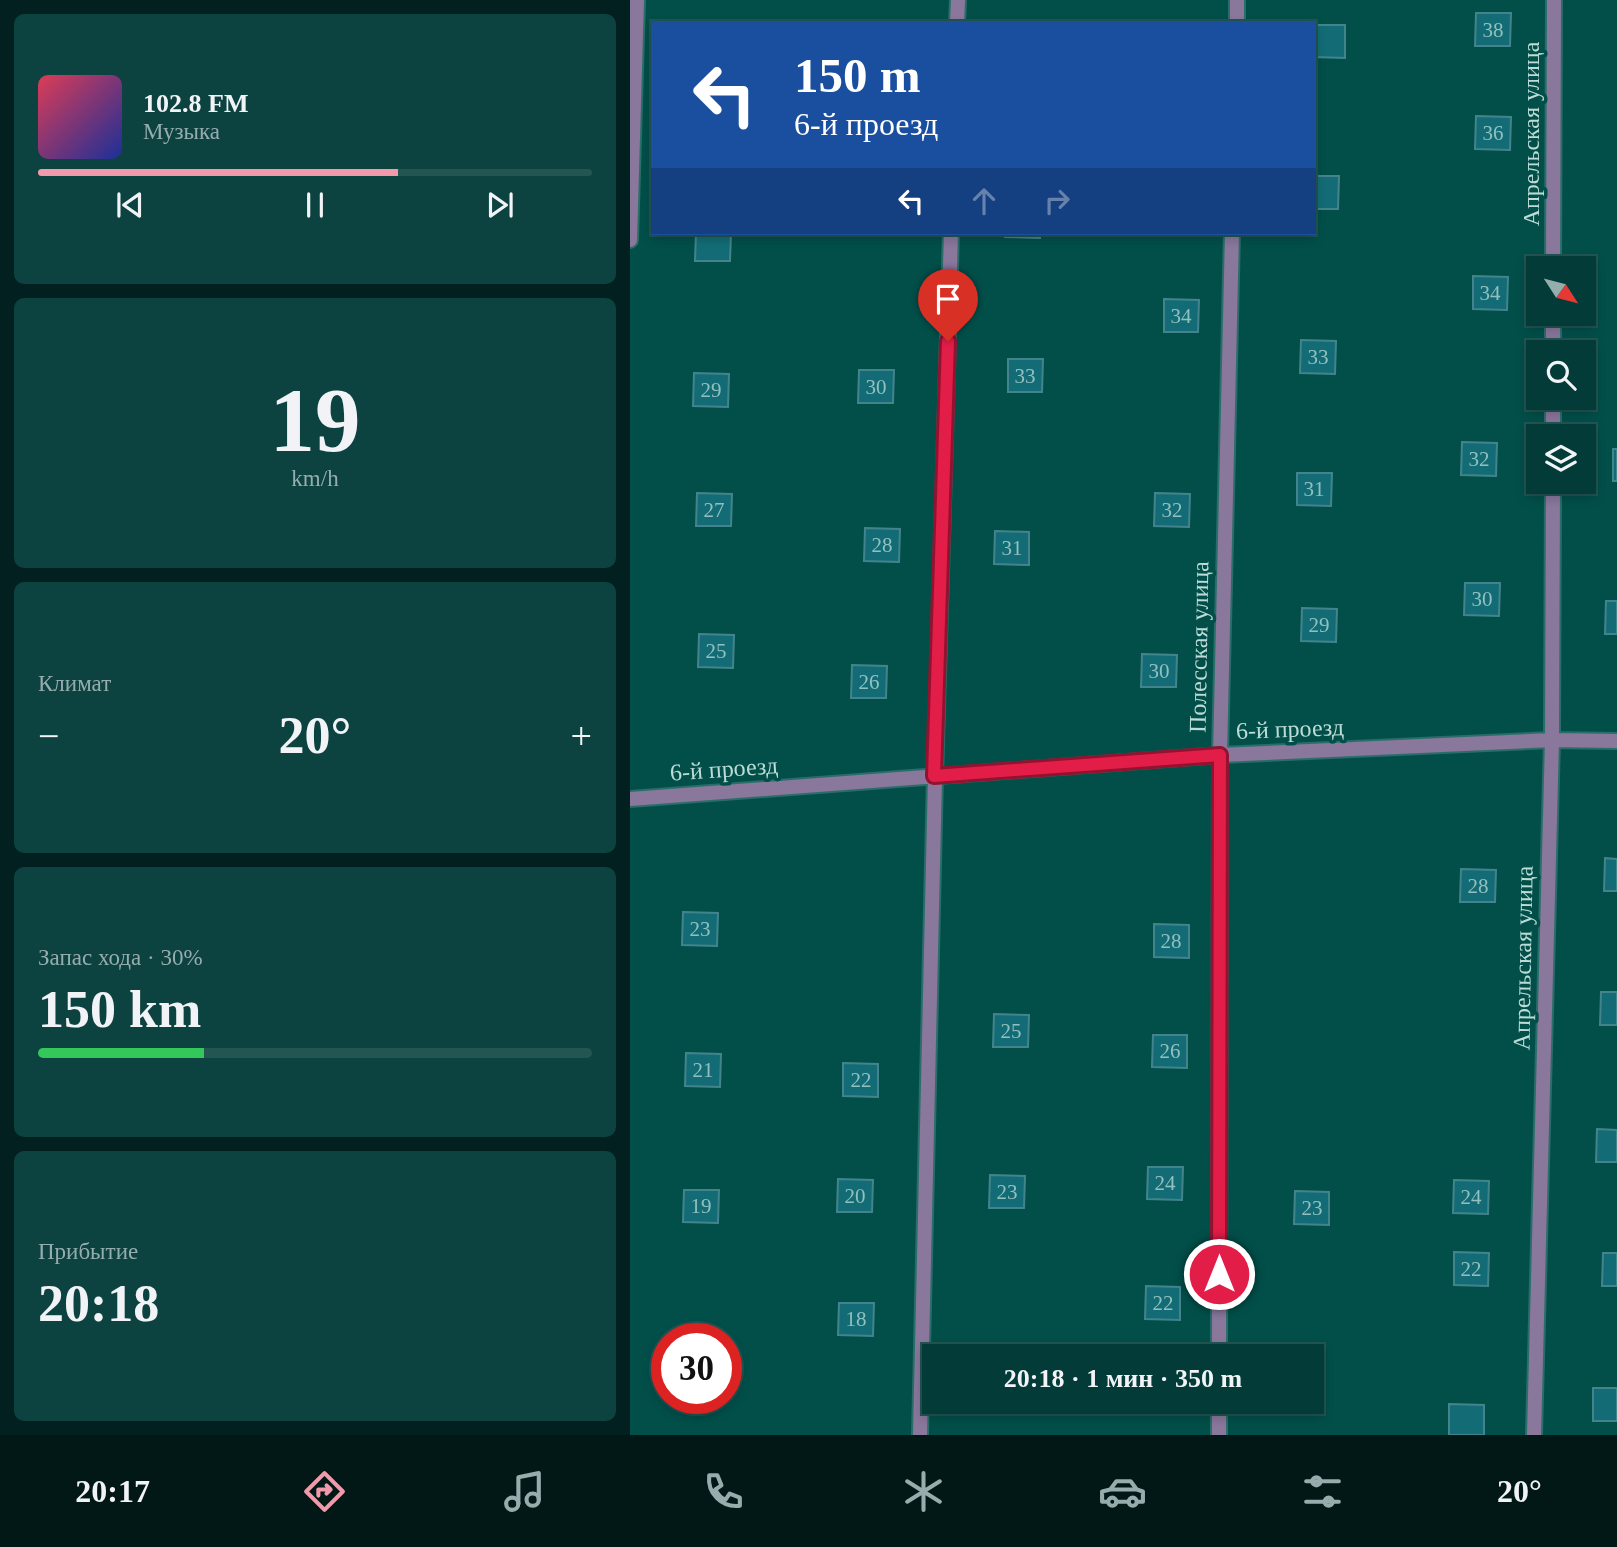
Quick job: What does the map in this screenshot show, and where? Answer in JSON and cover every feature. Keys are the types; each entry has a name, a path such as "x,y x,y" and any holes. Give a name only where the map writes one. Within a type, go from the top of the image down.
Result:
{"street":[{"path":"630,240 636,0"},
{"path":"957,21 958,0"},
{"path":"1237,0 1237,21"},
{"name":"Апрельская улица","path":"1553,256 1554,0"},
{"path":"920,1435 934,776 951,235"},
{"name":"Полесская улица","path":"1219,1344 1220,755 1232,235"},
{"name":"Апрельская улица","path":"1534,1435 1552,740 1553,494"},
{"name":"6-й проезд","path":"630,799 1220,755 1552,740 1617,741"},
{"path":"1219,1414 1219,1435"}],"building":[{"path":"1476,13 1511,13 1510,46 1475,46"},
{"path":"1316,25 1345,25 1345,58 1316,57"},
{"path":"1476,116 1511,117 1510,150 1475,149"},
{"path":"1316,176 1339,176 1338,209 1316,209"},
{"path":"696,235 731,235 730,261 695,261"},
{"path":"1005,235 1040,235 1040,238"},
{"path":"1473,276 1508,277 1507,310 1473,309"},
{"path":"1164,299 1199,300 1198,332 1164,332"},
{"path":"1301,340 1336,341 1335,374 1300,373"},
{"path":"1008,359 1043,359 1042,392 1008,392"},
{"path":"859,370 894,370 893,403 858,403"},
{"path":"694,373 729,374 728,407 693,406"},
{"path":"1462,442 1497,443 1496,476 1461,475"},
{"path":"1613,449 1617,449 1617,481 1613,481"},
{"path":"1297,473 1332,473 1331,506 1297,505"},
{"path":"697,493 732,494 731,526 696,526"},
{"path":"1155,493 1190,494 1189,527 1154,526"},
{"path":"865,528 900,529 899,562 864,561"},
{"path":"995,531 1029,532 1029,565 994,564"},
{"path":"1465,583 1500,583 1499,616 1464,615"},
{"path":"1606,601 1617,601 1617,634 1605,634"},
{"path":"1302,608 1337,609 1336,642 1301,641"},
{"path":"699,634 734,635 733,668 698,667"},
{"path":"1142,654 1177,655 1176,687 1141,687"},
{"path":"852,665 887,666 886,698 851,698"},
{"path":"1605,858 1617,859 1617,891 1604,891"},
{"path":"1461,869 1496,870 1495,902 1460,902"},
{"path":"683,912 718,913 717,946 682,945"},
{"path":"1154,924 1189,925 1189,958 1154,957"},
{"path":"1601,992 1617,992 1617,1025 1600,1025"},
{"path":"994,1014 1029,1015 1028,1047 993,1047"},
{"path":"1153,1035 1187,1035 1187,1068 1152,1067"},
{"path":"686,1053 721,1054 720,1087 685,1086"},
{"path":"843,1063 878,1064 878,1097 843,1096"},
{"path":"1597,1129 1617,1130 1617,1162 1596,1162"},
{"path":"1148,1167 1183,1167 1182,1200 1147,1199"},
{"path":"990,1175 1025,1176 1024,1208 989,1208"},
{"path":"838,1179 873,1180 872,1212 837,1212"},
{"path":"1454,1180 1489,1181 1488,1214 1453,1213"},
{"path":"684,1190 719,1190 718,1223 683,1222"},
{"path":"1295,1191 1329,1192 1329,1225 1294,1224"},
{"path":"1454,1252 1489,1253 1488,1286 1454,1285"},
{"path":"1603,1253 1617,1253 1617,1286 1602,1286"},
{"path":"1146,1286 1180,1287 1180,1320 1145,1319"},
{"path":"839,1303 874,1303 873,1336 838,1335"},
{"path":"1324,1345 1325,1345 1324,1378"},
{"path":"1593,1388 1617,1388 1617,1421 1593,1421"},
{"path":"1449,1404 1484,1405 1484,1435 1449,1435"}],"route":[{"path":"948,341 934,776 1220,755 1219,1274"}]}
